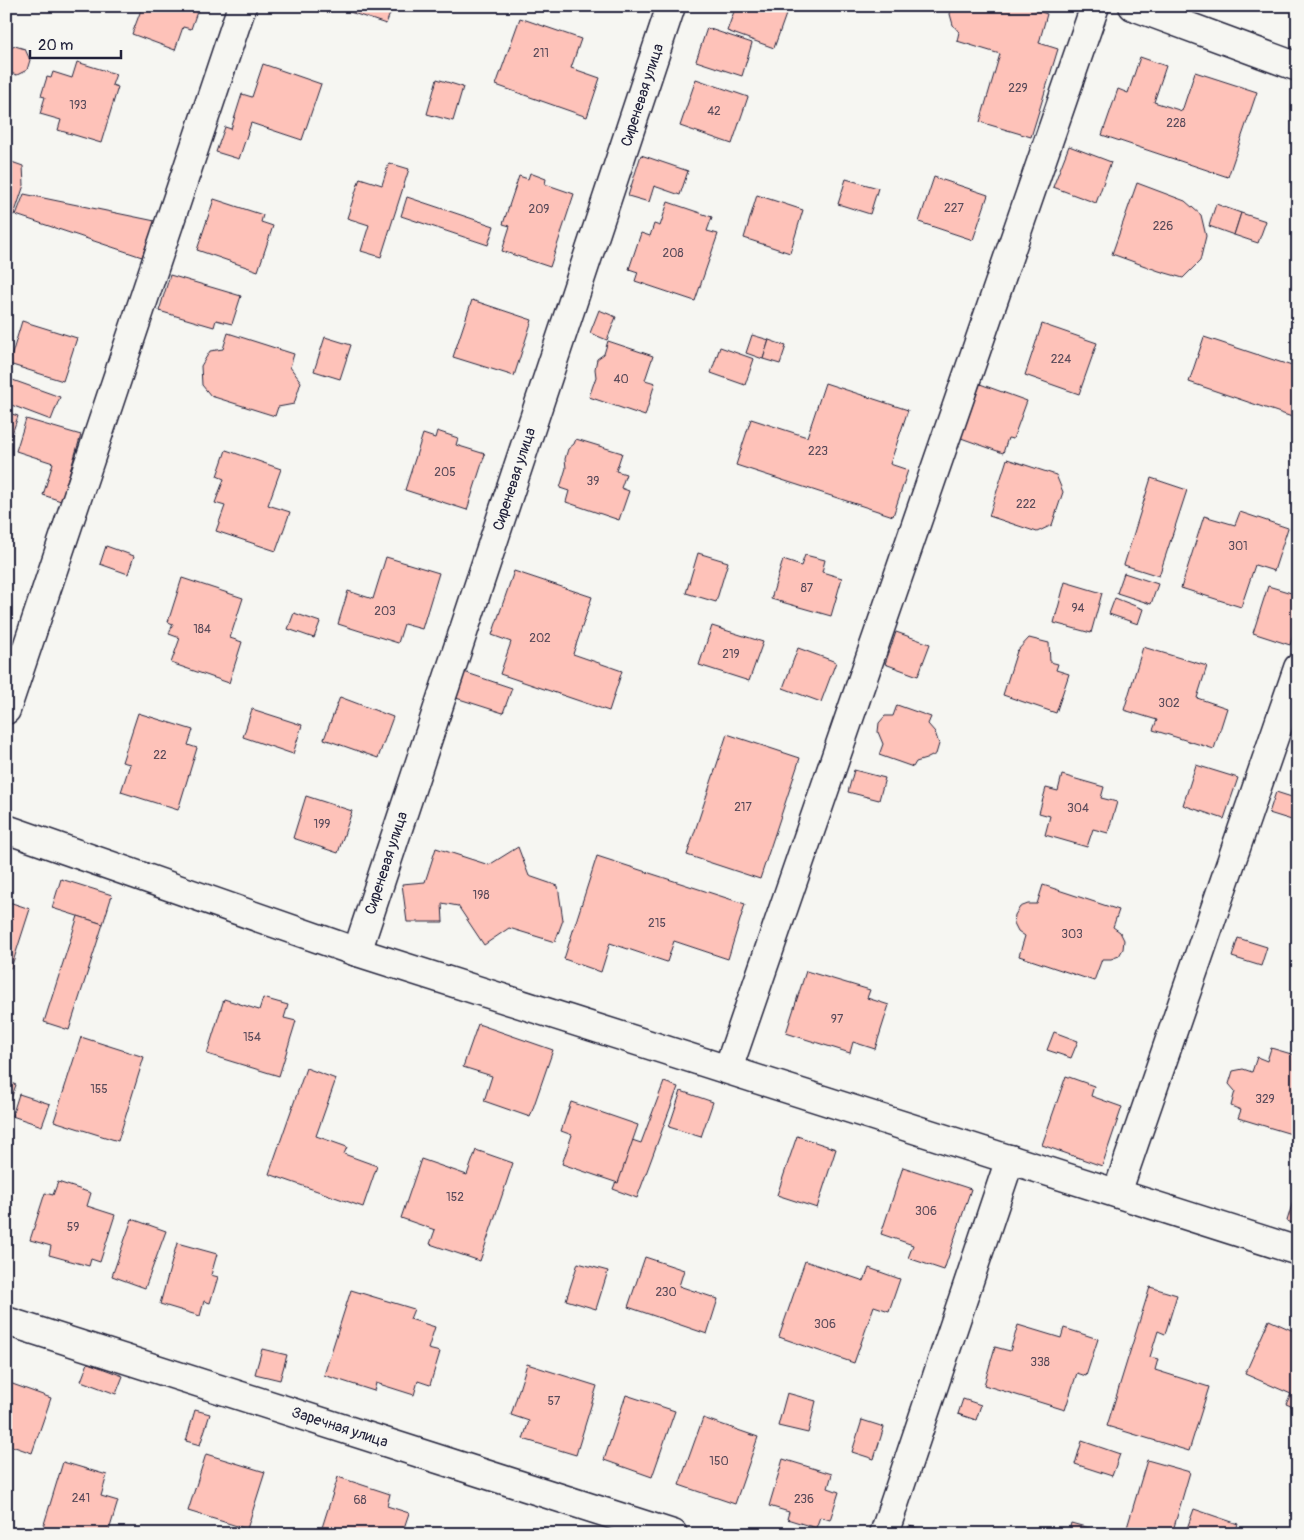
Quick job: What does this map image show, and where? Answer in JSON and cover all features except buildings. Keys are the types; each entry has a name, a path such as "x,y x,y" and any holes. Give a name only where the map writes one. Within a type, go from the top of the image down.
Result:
{"street":[{"path":"6,710 242,6"},
{"name":"Сиреневая улица","path":"357,952 671,6"},
{"path":"728,1069 1095,6"},
{"path":"1133,6 1298,66"},
{"path":"1118,1193 1298,668"},
{"path":"6,829 357,952 1118,1193 1298,1252"},
{"path":"884,1534 1010,1159"},
{"name":"Заречная улица","path":"6,1321 673,1534"}]}
